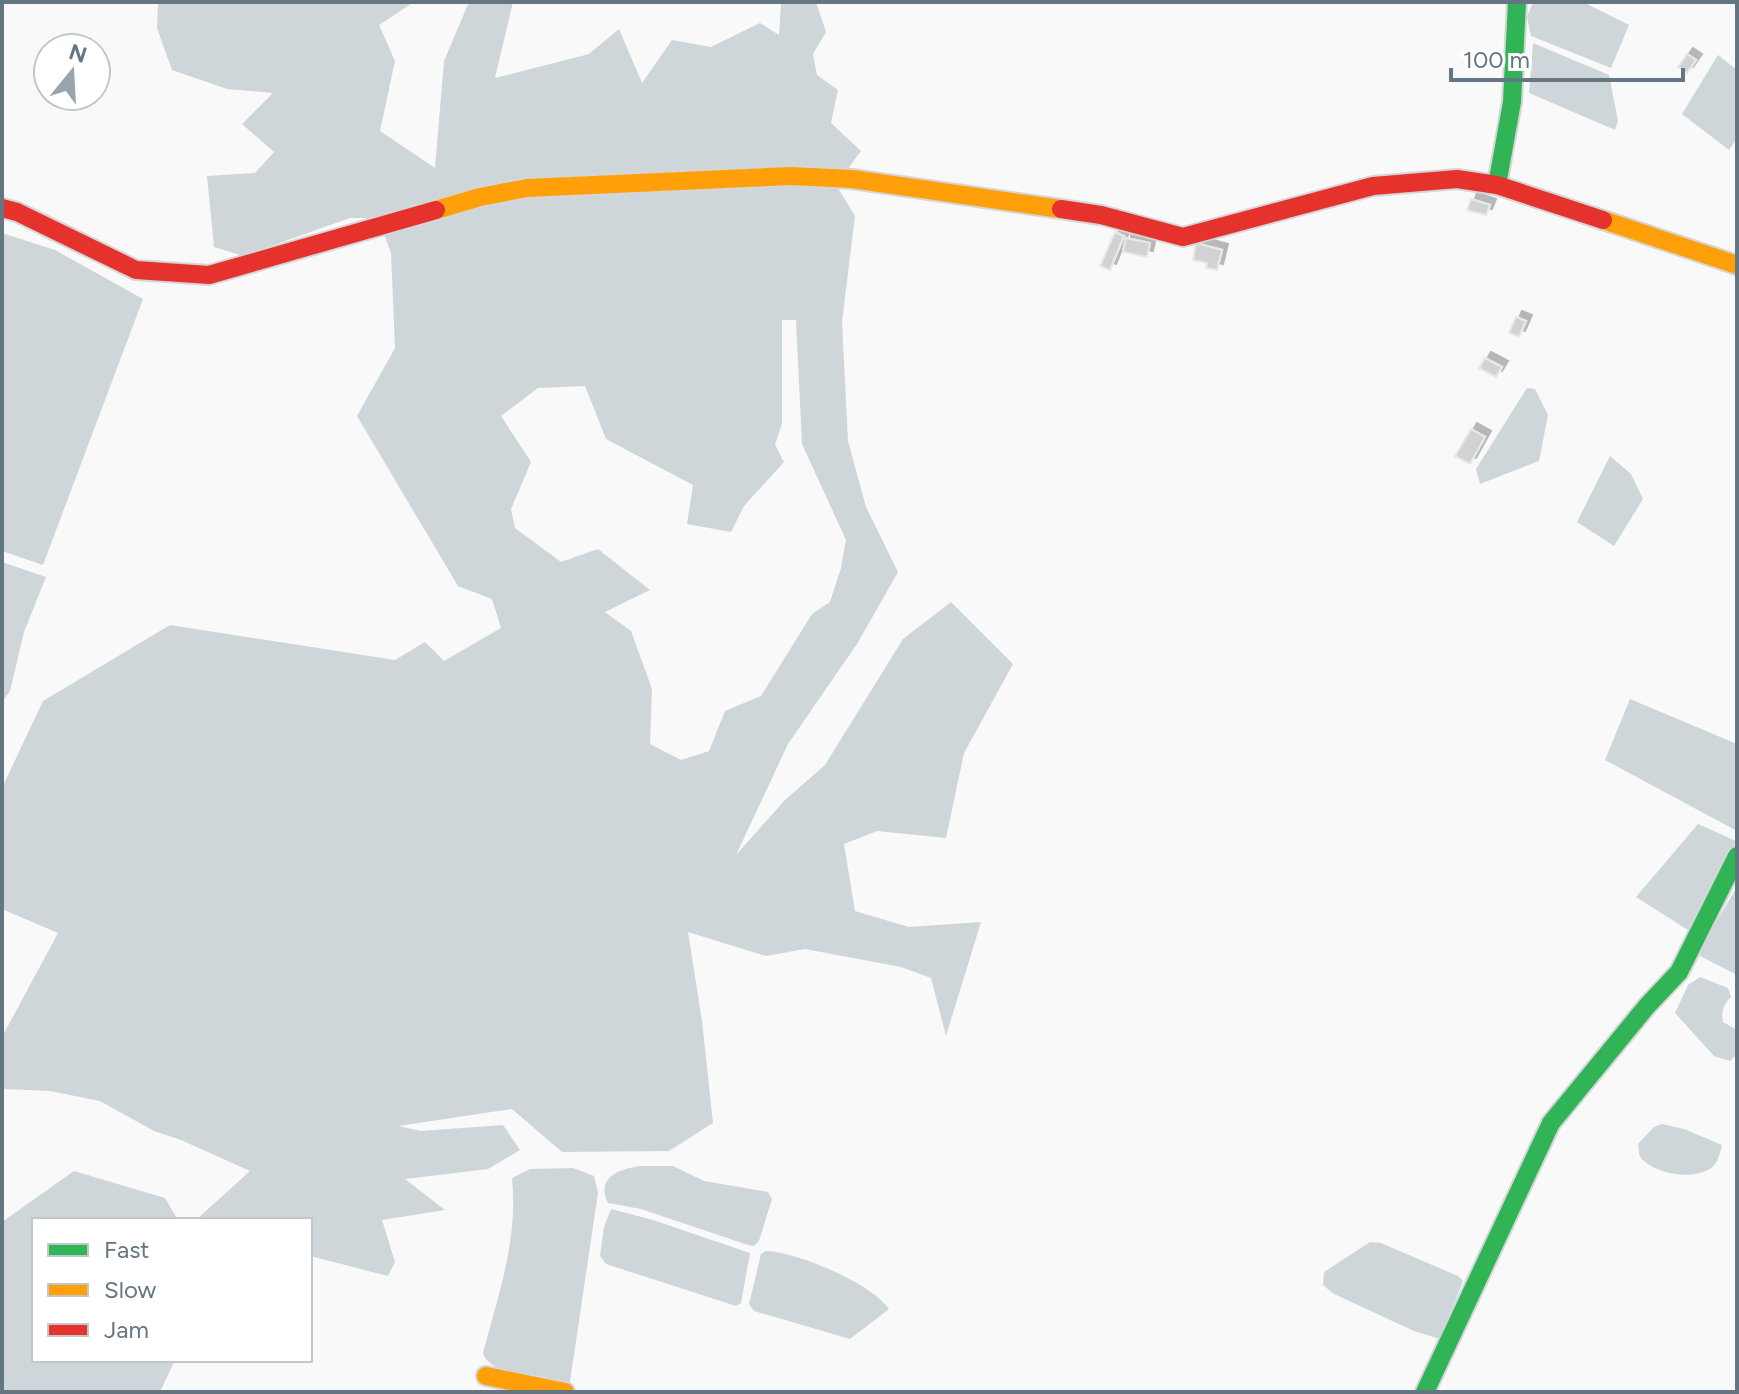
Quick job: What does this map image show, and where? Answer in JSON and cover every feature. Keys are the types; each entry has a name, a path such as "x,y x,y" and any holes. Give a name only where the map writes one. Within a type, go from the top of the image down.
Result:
{"street":[{"path":"1497,185 1512,102 1517,2"},
{"path":"2,208 17,212 136,270 209,275 480,197 527,188 790,176 852,179 1101,215 1183,237 1373,186 1457,179 1497,185 1737,265"},
{"path":"1425,1392 1551,1123 1647,1006 1679,972 1737,856"},
{"path":"486,1376 565,1392"}],"shaded area":[{"path":"158,2 414,2 379,25 395,61 380,131 435,168 444,61 469,2 513,2 495,78 589,54 619,29 642,83 672,40 711,47 760,23 779,35 781,2 816,2 826,32 813,54 817,75 838,90 831,123 861,151 836,185 855,216 842,322 848,441 866,507 898,572 857,644 788,744 736,855 785,800 825,765 903,639 951,602 1013,664 964,753 946,838 877,831 844,844 855,911 909,927 981,922 946,1036 931,978 901,967 805,949 766,956 688,932 713,1123 669,1151 562,1152 512,1109 398,1126 421,1131 503,1125 520,1150 488,1169 405,1179 445,1210 382,1220 395,1262 388,1276 312,1257 312,1218 198,1218 250,1171 154,1131 100,1101 50,1091 2,1089 2,1037 58,933 2,909 2,788 43,701 170,625 395,660 425,642 444,661 501,628 492,599 458,586 357,416 395,348 391,253 382,229 366,218 350,218 243,256 214,247 207,176 255,173 274,152 242,124 273,93 227,89 172,70 157,28","holes":["782,320 796,320 802,444 846,540 830,602 812,614 761,696 725,711 709,751 681,760 650,744 652,689 631,631 605,612 650,590 598,549 561,562 515,528 511,509 531,462 501,416 538,388 585,386 606,439 693,485 687,524 731,532 744,506 784,462 775,445 782,423"]},
{"path":"1533,2 1583,2 1629,25 1611,68 1531,36 1527,17"},
{"path":"1533,43 1609,75 1618,121 1615,130 1529,93"},
{"path":"1718,55 1737,70 1737,138 1729,150 1682,114"},
{"path":"2,233 55,250 143,299 43,565 2,551"},
{"path":"1527,388 1535,389 1548,415 1539,461 1480,484 1476,469"},
{"path":"1610,456 1631,474 1643,499 1614,546 1577,522"},
{"path":"2,562 46,577 24,632 10,691 2,702"},
{"path":"1630,699 1737,744 1737,831 1605,760"},
{"path":"1698,824 1736,841 1688,930 1636,897"},
{"path":"1737,887 1737,975 1700,956 1704,942"},
{"path":"1700,977 1728,988 1731,997 1723,1008 1723,1022 1737,1030 1737,1054 1730,1061 1714,1056 1675,1013 1688,985"},
{"path":"1662,1124 1684,1129 1722,1145 1711,1168 1686,1175 1667,1173 1644,1161 1638,1144 1654,1127"},
{"path":"642,1166 673,1166 704,1181 768,1192 772,1199 759,1241 754,1246 748,1245 641,1209 608,1203 605,1186 608,1180 619,1171"},
{"path":"573,1168 594,1176 598,1193 569,1388 507,1373 488,1361 483,1353 510,1245 512,1178 530,1169"},
{"path":"74,1171 165,1198 177,1218 32,1218 32,1362 174,1362 160,1392 2,1392 2,1222"},
{"path":"611,1209 750,1253 741,1303 736,1306 606,1264 600,1256 604,1227"},
{"path":"1370,1242 1381,1243 1458,1276 1463,1281 1440,1339 1414,1331 1334,1294 1323,1285 1324,1272"},
{"path":"766,1251 814,1263 850,1279 880,1299 889,1309 850,1339 754,1311 749,1304 761,1254"}],"building":[{"path":"1687,54 1696,60 1687,73 1678,67"},
{"path":"1471,199 1490,205 1486,215 1467,210"},
{"path":"1115,232 1124,236 1110,270 1100,266"},
{"path":"1126,238 1150,243 1147,257 1123,252"},
{"path":"1196,243 1222,250 1217,270 1206,268 1207,263 1193,260"},
{"path":"1516,317 1526,321 1519,337 1509,333"},
{"path":"1485,358 1502,367 1496,377 1479,368"},
{"path":"1471,429 1485,437 1470,464 1455,456"}],"traffic: fast":[{"path":"1497,185 1512,102 1517,2"},
{"path":"1425,1392 1551,1123 1647,1006 1679,972 1737,856"}],"traffic: slow":[{"path":"436,210 527,188 790,176 852,179 1061,209"},
{"path":"1603,220 1737,265"},
{"path":"486,1376 565,1392"}],"traffic: jam":[{"path":"1061,209 1101,215 1183,237 1373,186 1457,179 1497,185 1603,220"},
{"path":"2,208 17,212 136,270 209,275 436,210"}]}
